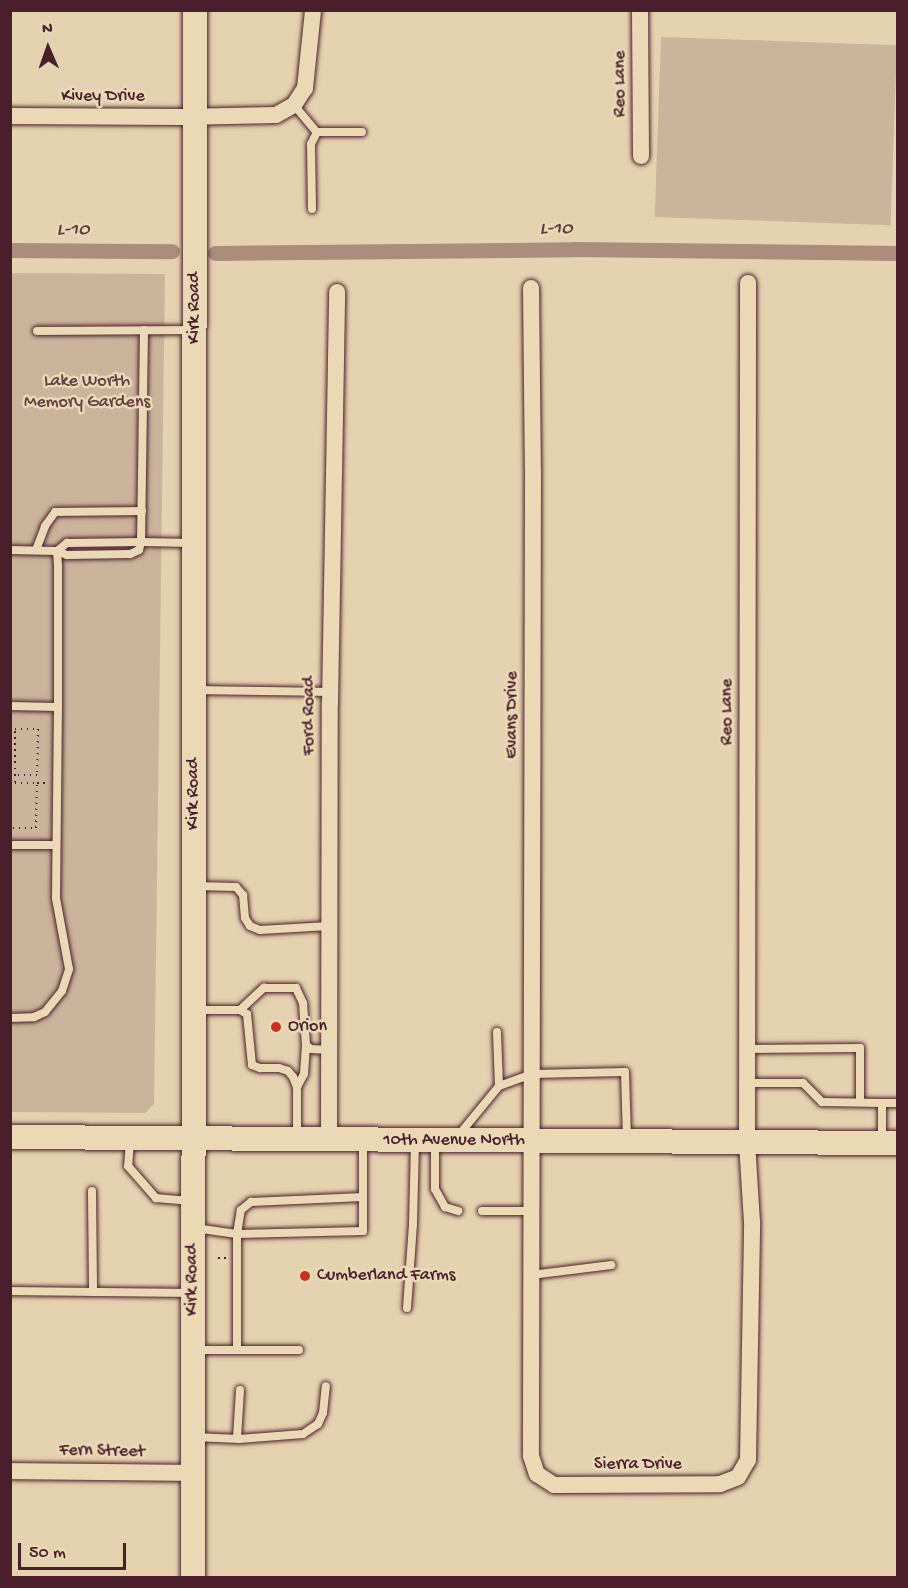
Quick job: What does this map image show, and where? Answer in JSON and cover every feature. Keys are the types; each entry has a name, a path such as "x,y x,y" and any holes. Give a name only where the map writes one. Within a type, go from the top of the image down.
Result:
{"street":[{"name":"Kirk Road","path":"193,1578 195,10"},
{"path":"294,105 305,88 313,10"},
{"name":"Reo Lane","path":"640,10 641,156"},
{"name":"Kivey Drive","path":"10,116 266,116 285,111 294,105"},
{"name":"Reo Lane","path":"747,1142 748,283"},
{"name":"Evans Drive","path":"531,288 533,471 531,1141"},
{"name":"Ford Road","path":"329,1140 330,692 337,292"},
{"name":"10th Avenue North","path":"10,1137 890,1143"},
{"name":"Sierra Drive","path":"531,1141 531,1456 537,1474 554,1485 720,1484 738,1477 748,1460 752,1222 747,1142"},
{"name":"Fern Street","path":"10,1470 193,1473"}],"lane":[{"path":"294,105 317,132 362,132"},
{"path":"312,209 311,144 317,132"},
{"path":"10,550 57,551 67,555 130,554 139,550 142,511 144,330"},
{"path":"37,331 195,330"},
{"path":"36,550 45,526 55,512 142,511"},
{"path":"141,542 195,543"},
{"path":"10,1018 34,1017 45,1011 55,1002 69,969 56,898 57,551"},
{"path":"194,690 330,692"},
{"path":"10,706 58,706"},
{"path":"10,845 55,845"},
{"path":"194,886 236,887 243,895 245,918 250,926 260,930 329,926"},
{"path":"240,1010 264,988 296,988 303,1003 306,1045 303,1074 297,1087 297,1140"},
{"path":"194,1010 240,1010 247,1014 252,1065 288,1071 297,1087"},
{"path":"497,1032 499,1086"},
{"path":"306,1045 311,1049 329,1050"},
{"path":"747,1049 860,1048 860,1102"},
{"path":"407,1308 413,1224 435,1141 499,1086 532,1074 625,1072 627,1142"},
{"path":"747,1083 803,1083 822,1102 897,1103"},
{"path":"882,1103 890,1143"},
{"path":"130,1138 128,1166 156,1198 192,1201"},
{"path":"194,1227 237,1234 363,1231 363,1140"},
{"path":"435,1141 435,1189 445,1207 458,1211"},
{"path":"92,1191 93,1292"},
{"path":"237,1350 237,1234 241,1210 251,1202 363,1197"},
{"path":"482,1211 531,1211"},
{"path":"531,1275 611,1265"},
{"path":"10,1291 194,1293"},
{"path":"193,1350 299,1350"},
{"path":"193,1437 294,1436 312,1430 326,1407 326,1386"},
{"path":"237,1438 240,1390"}],"path":[{"path":"15,775 37,775 38,729 15,729 15,775 15,783 56,783"},
{"path":"10,826 36,828 37,783"},
{"path":"218,1258 229,1258"}],"green space":[{"path":"661,37 897,45 891,225 655,217"},
{"name":"Lake Worth Memory Gardens","path":"11,273 165,274 154,1104 145,1113 11,1112"}],"waterway":[{"name":"L-10","path":"215,253 574,249 898,253"},
{"name":"L-10","path":"10,250 172,251"}],"place":[{"name":"Orion","path":"276,1027"},
{"name":"Cumberland Farms","path":"305,1276"}]}
